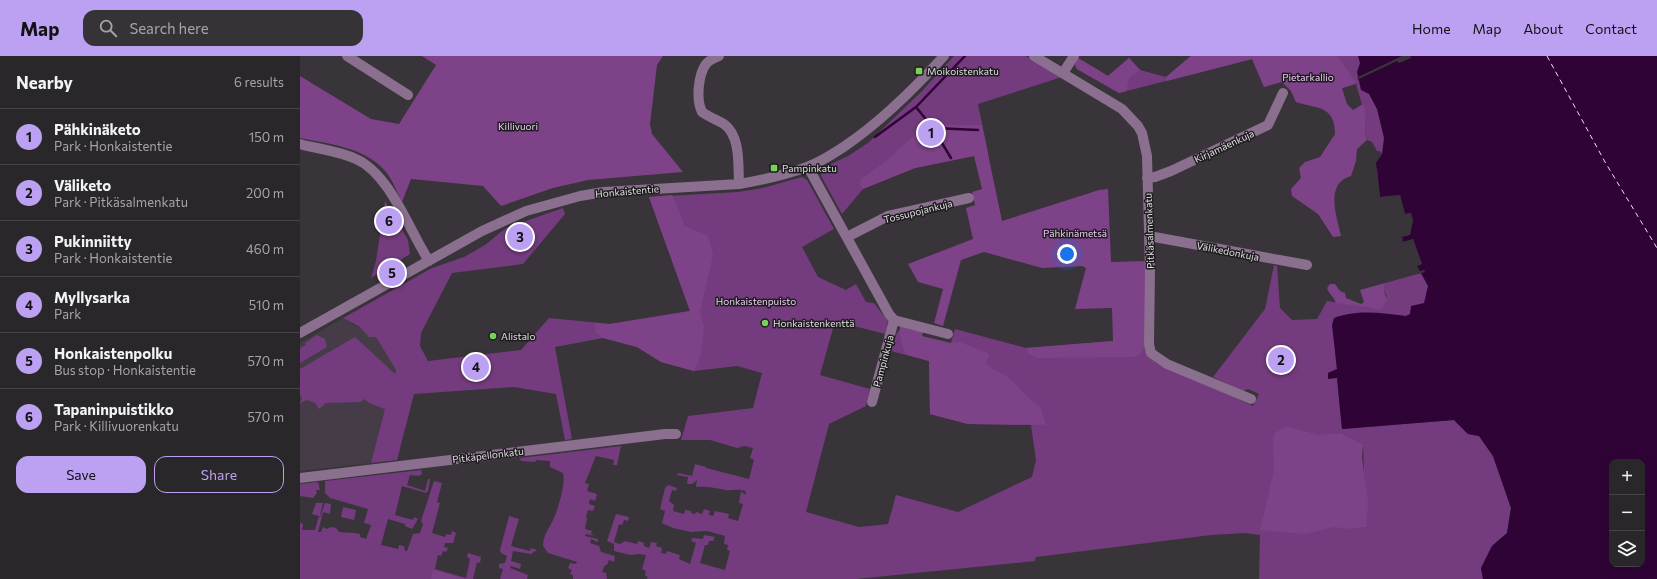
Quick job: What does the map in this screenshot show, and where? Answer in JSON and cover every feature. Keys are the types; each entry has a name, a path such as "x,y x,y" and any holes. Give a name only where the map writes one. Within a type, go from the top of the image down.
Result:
{"street":[{"path":"347,56 408,95"},
{"path":"719,56 705,65 701,74 698,103 702,112 724,124 732,132 736,146 739,184"},
{"name":"Honkaistentie","path":"300,333 506,219 561,201 604,192 739,184 761,180 808,167 832,154 863,134 915,88 944,56"},
{"name":"Pitkäsalmenkatu","path":"1034,56 1122,109 1138,126 1146,148 1151,324 1149,344 1152,353 1167,364 1251,399"},
{"path":"1063,73 1074,56"},
{"name":"Kirjamäenkuja","path":"1147,178 1156,177 1171,171 1268,125 1283,93"},
{"path":"300,144 348,156 372,168 382,180 429,261"},
{"path":"808,167 889,314 894,320 948,334"},
{"name":"Tossupojankuja","path":"847,237 888,216 969,198"},
{"name":"Välikedonkuja","path":"1149,236 1307,265"},
{"name":"Pampinkuja","path":"872,402 894,320"},
{"name":"Pitkäpellonkatu","path":"300,478 665,434 676,434"}],"shaded area":[{"path":"1358,56 1657,56 1657,579 1483,579 1481,568 1492,546 1507,533 1511,508 1493,456 1479,436 1468,434 1454,420 1342,429 1337,378 1328,379 1328,373 1337,369 1332,325 1334,318 1352,313 1379,313 1406,316 1410,314 1411,306 1424,303 1428,286 1417,266 1422,264 1413,239 1403,242 1402,237 1410,234 1413,220 1411,213 1405,214 1400,195 1380,197 1376,163 1382,154 1384,138 1377,109 1369,94 1361,90 1357,72 1360,63"},
{"path":"343,318 354,325 374,333 396,370 371,463 300,471 300,343"}],"green space":[{"name":"Killivuori","path":"422,56 663,56 657,65 650,124 652,134 683,172 588,180 553,188 501,206 483,186 411,179 402,202 386,172 368,157 346,148 300,138 300,76 371,119 399,124 436,65"},
{"path":"954,56 1026,56 1062,77 978,104 988,153 915,168 863,189 842,214 821,176 821,169 848,156 868,143 922,91"},
{"name":"Pietarkallio","path":"1191,56 1375,56 1371,71 1357,78 1358,80 1371,73 1395,145 1377,162 1382,154 1380,151 1377,151 1372,142 1367,140 1365,133 1366,118 1356,84 1296,102 1285,77 1252,59 1119,93 1077,69 1075,66 1078,58 1108,76 1129,58 1140,70 1166,77"},
{"path":"1191,56 1337,56 1340,59 1356,83 1342,88 1347,104 1353,110 1363,104 1366,118 1365,133 1367,140 1357,149 1356,161 1351,176 1343,180 1337,186 1335,193 1335,210 1341,236 1333,237 1318,214 1292,196 1291,189 1301,178 1299,168 1305,162 1320,157 1335,134 1332,118 1328,113 1318,108 1296,102 1291,91 1282,82 1264,87 1252,59 1167,81 1166,77"},
{"path":"1078,58 1108,76 1129,58 1140,70 1130,77 1126,91 1119,93 1077,69 1075,64"},
{"name":"Pähkinämetsä","path":"934,125 982,125 1002,221 1099,190 1108,189 1111,262 1146,261 1145,339 1141,353 1133,357 1036,358 1029,354 1026,348 1113,341 1112,308 1075,309 1086,268 1082,266 1042,268 984,252 961,260 943,326 934,323 943,289 918,282 908,264 973,239 966,208 975,205 972,192 982,189 974,156 915,168 863,189 860,184 861,179 886,161 918,132"},
{"name":"Honkaistenpuisto","path":"802,177 807,180 834,229 802,247 818,277 846,290 856,284 866,302 874,303 888,321 885,334 835,321 820,375 870,389 866,406 829,424 806,512 859,527 888,524 896,495 958,512 1032,477 1036,460 1031,425 968,424 930,414 929,361 891,351 897,333 900,329 925,339 950,346 955,329 1026,348 1113,341 1143,347 1145,339 1156,363 1253,406 1259,394 1248,389 1243,391 1213,377 1265,309 1274,265 1277,266 1280,308 1292,320 1317,319 1327,301 1375,310 1382,305 1387,296 1384,291 1385,283 1425,272 1430,276 1427,306 1335,351 1337,369 1328,373 1337,378 1342,429 1454,420 1468,434 1479,436 1493,456 1511,508 1507,533 1492,546 1481,568 1483,579 1259,579 1260,535 1245,533 1211,535 1036,557 1035,561 856,579 647,579 648,577 645,576 646,571 642,569 646,555 631,555 614,551 614,544 607,541 616,514 629,517 628,521 624,520 622,525 619,524 614,542 620,544 625,541 637,544 638,541 644,543 644,546 649,548 651,542 657,543 656,546 662,548 661,553 666,554 667,551 680,555 679,559 690,564 696,543 691,541 692,538 703,539 704,535 715,537 713,541 709,541 708,545 705,545 700,563 725,570 730,551 727,550 728,545 724,544 725,536 707,531 691,532 673,528 662,523 665,511 660,509 665,488 668,485 677,488 676,491 672,490 669,501 674,505 673,511 684,514 685,510 691,511 691,513 695,514 696,512 702,514 704,509 710,511 709,515 713,516 715,511 729,514 728,518 738,521 743,504 739,503 741,491 745,495 746,491 696,487 697,480 692,484 687,484 688,477 677,475 678,473 692,476 695,464 749,479 754,460 750,458 753,448 744,446 737,448 710,440 681,440 688,416 753,408 762,373 737,366 694,371 661,362 637,347 603,338 555,347 572,439 565,440 556,394 514,387 414,394 397,460 371,463 385,409 369,403 364,399 361,402 326,403 319,409 315,403 307,400 300,403 302,398 300,395 300,369 355,337 395,374 396,370 376,337 369,337 360,327 343,318 432,268 464,257 485,245 506,228 563,208 565,214 523,264 452,273 421,333 420,346 428,361 521,350 549,318 610,324 690,311 649,197 738,192 763,188","holes":["1341,433 1363,444 1366,527 1345,528 1318,436"]},
{"path":"672,195 685,226 708,236 713,255 700,312 704,327 701,355 694,371 661,362 637,347 603,338 596,333 595,323 610,324 690,311 649,197"},
{"path":"385,201 408,240 410,254 371,278 376,261"},
{"path":"1385,283 1384,291 1387,300 1381,309 1375,310 1336,303 1327,288 1330,284 1335,284 1340,291 1345,293 1346,298 1361,304 1364,302 1360,290"},
{"path":"904,325 924,330 922,336 951,343 960,342 989,354 986,363 988,366 1014,382 1027,397 1040,406 1046,425 968,424 930,414 929,361 905,354 900,336 900,327"},
{"path":"317,335 325,339 327,347 300,363 300,348 306,345 305,343"},
{"path":"1286,426 1318,435 1341,433 1363,444 1362,457 1368,503 1366,527 1350,529 1334,527 1305,534 1260,530 1274,471 1273,438 1275,433"},
{"path":"621,446 617,465 613,465 614,460 596,456 585,483 589,484 587,491 597,494 595,501 590,499 589,504 595,506 593,511 588,510 585,529 592,531 591,534 594,536 586,534 585,536 598,539 598,542 591,539 590,543 599,546 601,552 615,556 614,562 609,560 602,572 606,573 607,579 573,579 573,575 570,574 572,570 568,568 570,563 576,564 577,562 548,553 543,546 545,535 555,516 559,503 564,477 563,473 550,467 550,461 521,461 520,458"},
{"path":"421,470 422,474 419,476 410,475 407,485 425,491 428,479 430,479 428,491 426,493 402,486 395,515 413,520 414,517 418,519 412,529 405,526 405,524 388,519 381,545 398,549 399,545 404,546 405,551 407,551 413,534 420,533 423,524 421,521 434,481 442,483 437,502 440,503 432,533 445,537 446,534 451,535 452,531 456,533 453,543 445,543 444,547 448,548 446,552 443,551 441,556 438,555 435,569 466,578 470,559 467,557 468,553 481,557 480,563 477,562 473,579 300,579 300,523 303,524 302,530 315,530 319,516 312,514 316,503 323,503 319,520 325,503 331,504 330,514 323,512 318,532 321,532 323,527 327,529 331,527 336,528 339,532 360,534 360,537 366,539 371,525 364,523 368,509 330,498 325,493 325,481"},
{"path":"318,482 320,490 316,490 317,493 313,498 300,496 300,484"},
{"path":"343,507 356,510 354,520 341,517"},
{"path":"509,516 519,519 511,546 530,551 531,548 537,550 531,554 513,551 511,561 521,564 520,569 511,566 510,568 528,575 527,579 500,579 503,569 499,568 499,564 505,563 507,556 501,553 500,550"},
{"path":"433,570 466,579 431,579"}],"pier":[{"path":"1402,56 1410,56 1411,58 1399,63 1397,61 1359,79 1358,77"},
{"path":"1377,168 1380,197 1400,195 1405,214 1411,213 1413,220 1410,235 1402,237 1403,242 1413,239 1422,264 1417,266 1419,271 1424,270 1425,272 1418,274 1417,272 1415,265 1419,263 1412,242 1401,243 1400,236 1408,233 1411,220 1409,215 1404,215 1399,197 1378,198 1375,169"}],"waterway":[{"path":"875,137 916,107 965,56"},
{"path":"916,107 933,128 951,158"},
{"path":"933,128 978,130"}],"ferry route":[{"path":"1547,56 1605,162 1657,248"}],"place":[{"name":"Moikoistenkatu","path":"919,71"},
{"name":"Pähkinäketo","path":"931,133"},
{"name":"Pampinkatu","path":"774,168"},
{"name":"Tapaninpuistikko","path":"389,221"},
{"name":"Pukinniitty","path":"520,237"},
{"name":"Honkaistenpolku","path":"392,273"},
{"name":"Honkaistenkenttä","path":"765,323"},
{"name":"Alistalo","path":"493,336"},
{"name":"Väliketo","path":"1281,360"},
{"name":"Myllysarka","path":"476,367"}]}
